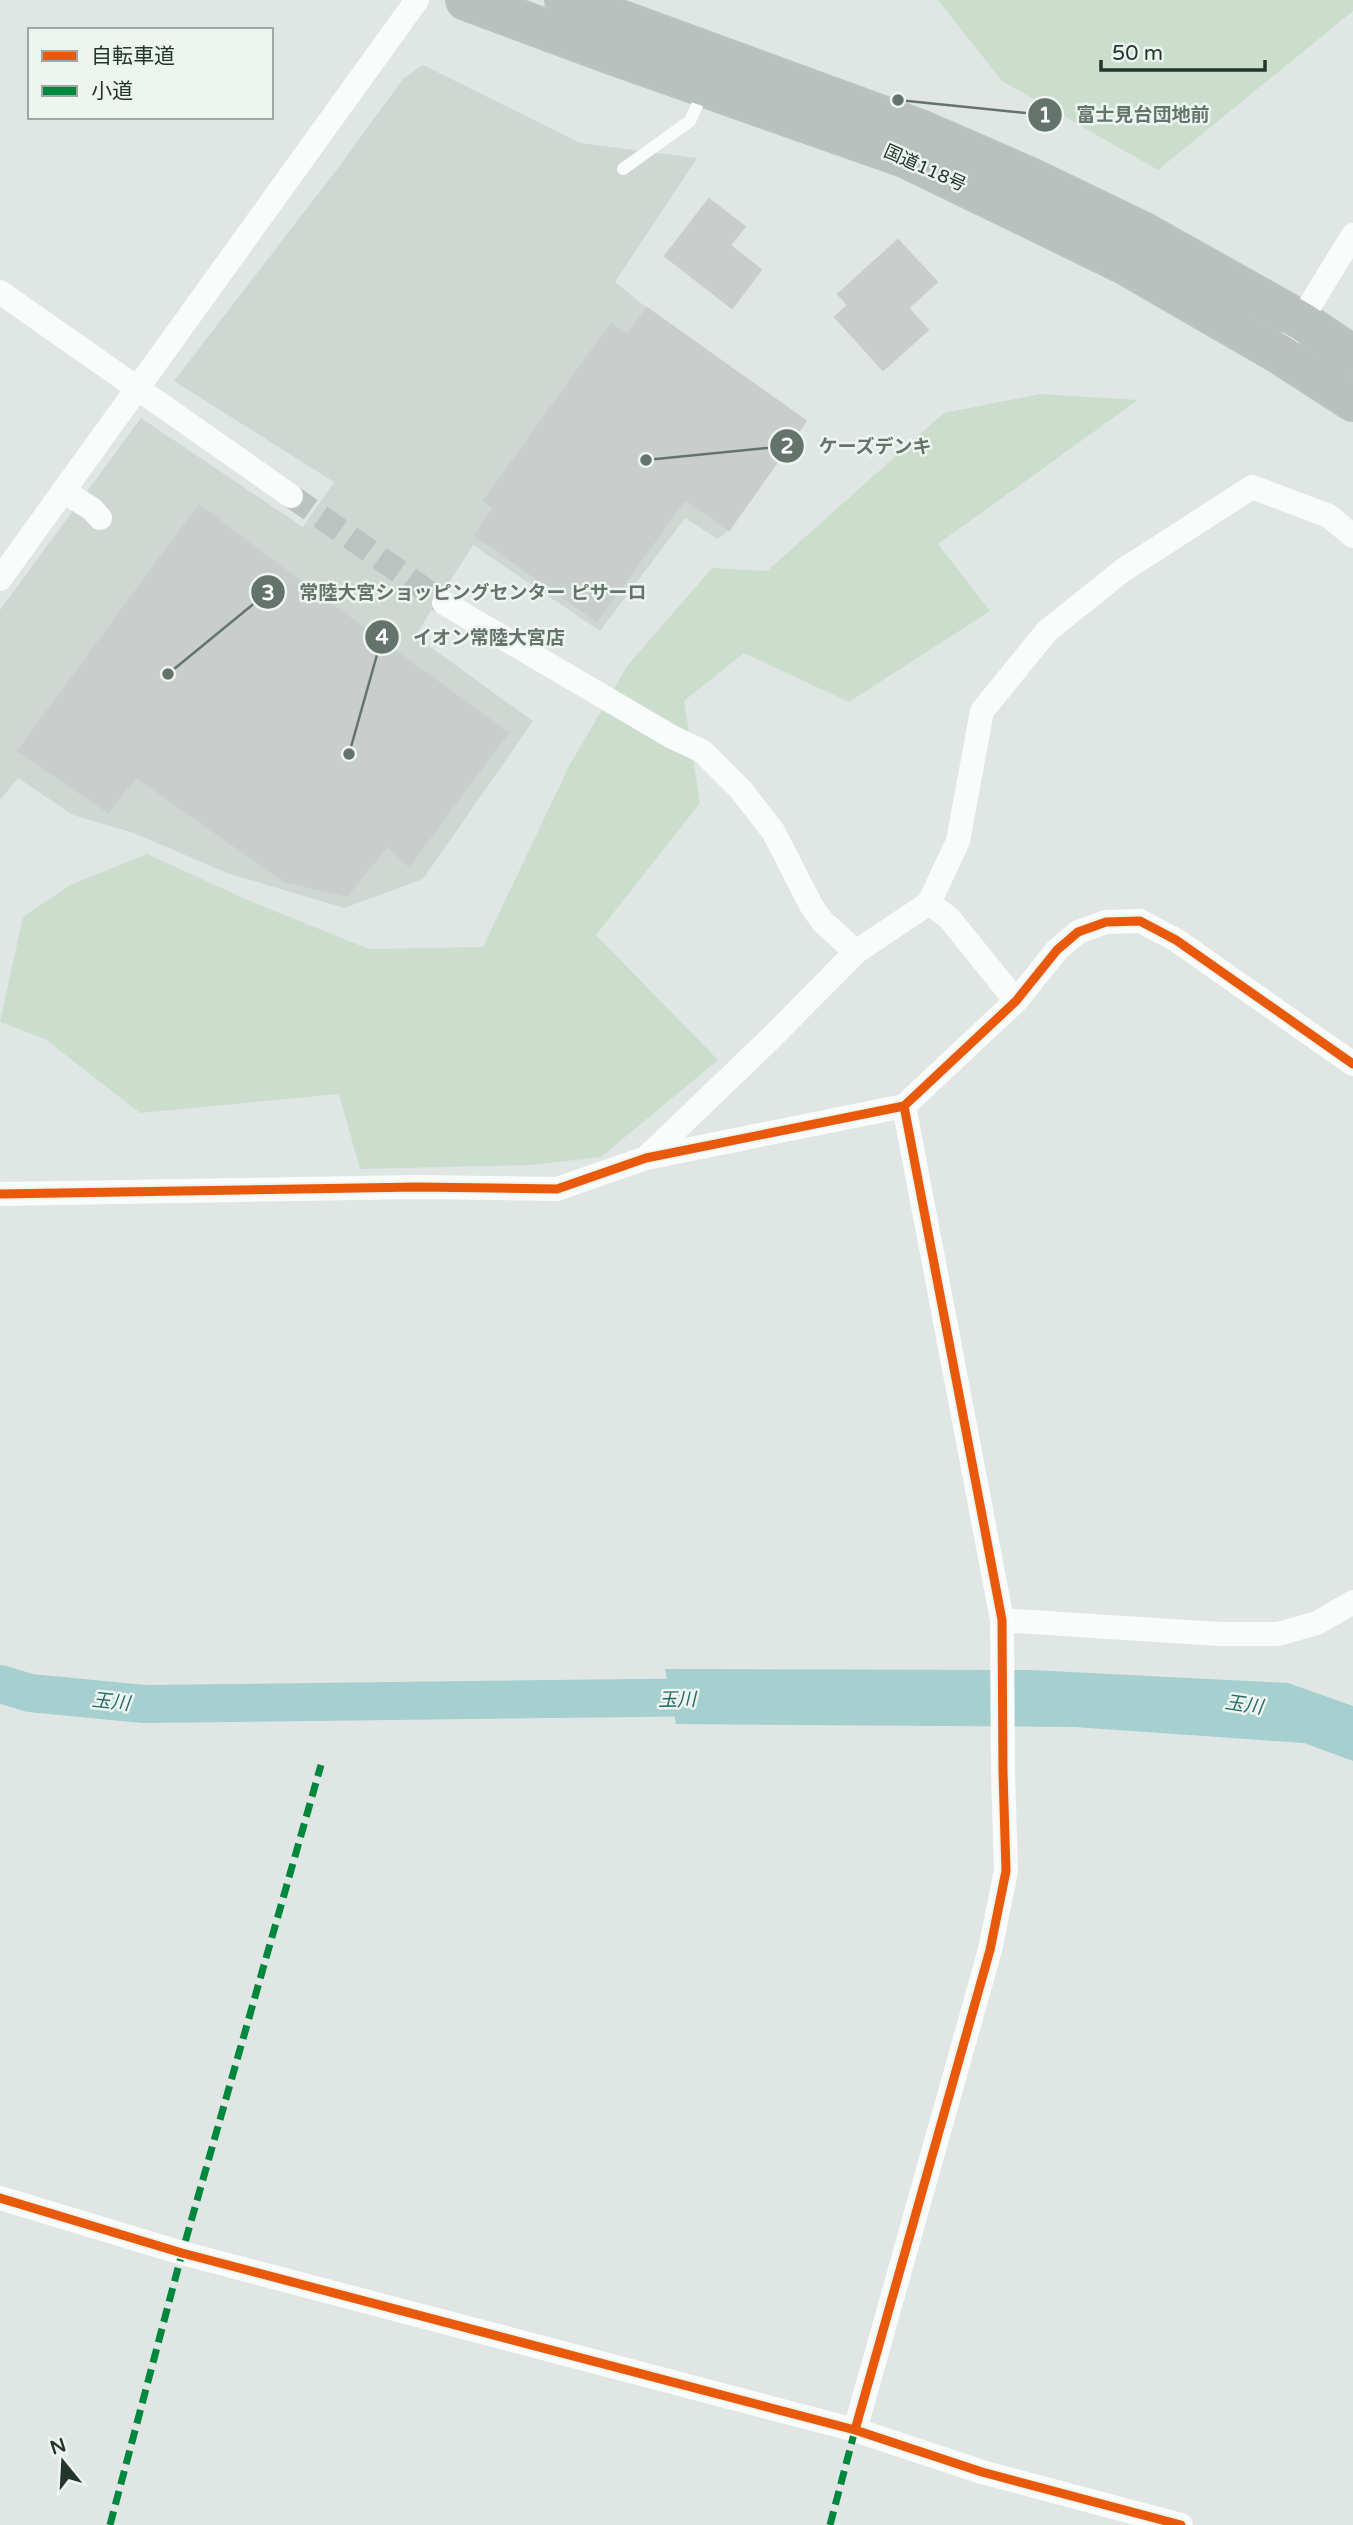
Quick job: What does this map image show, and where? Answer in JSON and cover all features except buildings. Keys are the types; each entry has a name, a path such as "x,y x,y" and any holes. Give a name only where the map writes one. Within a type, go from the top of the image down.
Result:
{"highway":[{"name":"国道118号","path":"466,0 907,158 1125,264 1279,353 1353,401"},
{"name":"国道118号","path":"565,0 920,130 1030,177 1144,233 1301,321 1353,356"}],"street":[{"path":"0,579 417,0"},
{"path":"1279,353 1353,235"},
{"path":"0,292 291,496"},
{"path":"646,1158 856,952 929,903 958,841 982,711 1047,631 1122,571 1252,486 1329,516 1353,536"},
{"path":"63,491 92,509 100,518"},
{"path":"444,603 672,737 702,751 741,790 773,831 812,907 823,922 856,952"},
{"path":"929,903 949,918 1016,1001"},
{"path":"0,1194 418,1187 557,1189 646,1158 904,1106 1016,1001 1057,950 1078,932 1106,922 1140,921 1176,940 1353,1064"},
{"path":"855,2430 990,1950 1006,1871 1002,1620 904,1106"},
{"path":"1002,1620 1219,1634 1278,1634 1317,1623 1353,1602"},
{"path":"0,2198 182,2253 855,2430 982,2473 1181,2525"}],"lane":[{"path":"623,169 690,121 705,87"}],"shaded area":[{"path":"423,65 580,143 697,158 615,282 647,308 806,421 729,530 718,539 685,518 600,631 473,545 415,636 533,721 423,879 344,908 227,873 134,833 73,815 18,778 0,800 0,610 141,418 303,527 334,482 174,381 403,79"}],"green space":[{"path":"938,0 1353,0 1353,11 1158,170 1002,81"},
{"path":"1040,394 1138,400 938,544 990,611 849,702 744,653 684,701 700,803 596,935 718,1060 601,1157 532,1165 360,1169 339,1094 140,1113 45,1039 0,1022 23,917 70,885 147,854 252,902 369,949 483,947 569,766 628,665 712,568 767,571 944,413"}],"water":[{"path":"665,1669 1031,1670 1288,1683 1353,1706 1353,1761 1304,1743 1074,1727 676,1724"}],"waterway":[{"name":"玉川","path":"0,1684 30,1693 144,1704 724,1697"}],"tunnel":[{"path":"291,496 444,603"}],"marked path":[{"path":"110,2525 182,2253 321,1765"},
{"path":"830,2525 855,2430"}],"cycle path":[{"path":"0,1194 418,1187 557,1189 646,1158 904,1106 1016,1001 1057,950 1078,932 1106,922 1140,921 1176,940 1353,1064"},
{"path":"855,2430 990,1950 1006,1871 1002,1620 904,1106"},
{"path":"0,2198 182,2253 855,2430 982,2472 1181,2525"}],"place":[{"name":"富士見台団地前","path":"898,100"},
{"name":"ケーズデンキ","path":"646,460"},
{"name":"常陸大宮ショッピングセンター ピサーロ","path":"168,674"},
{"name":"イオン常陸大宮店","path":"349,754"}]}
